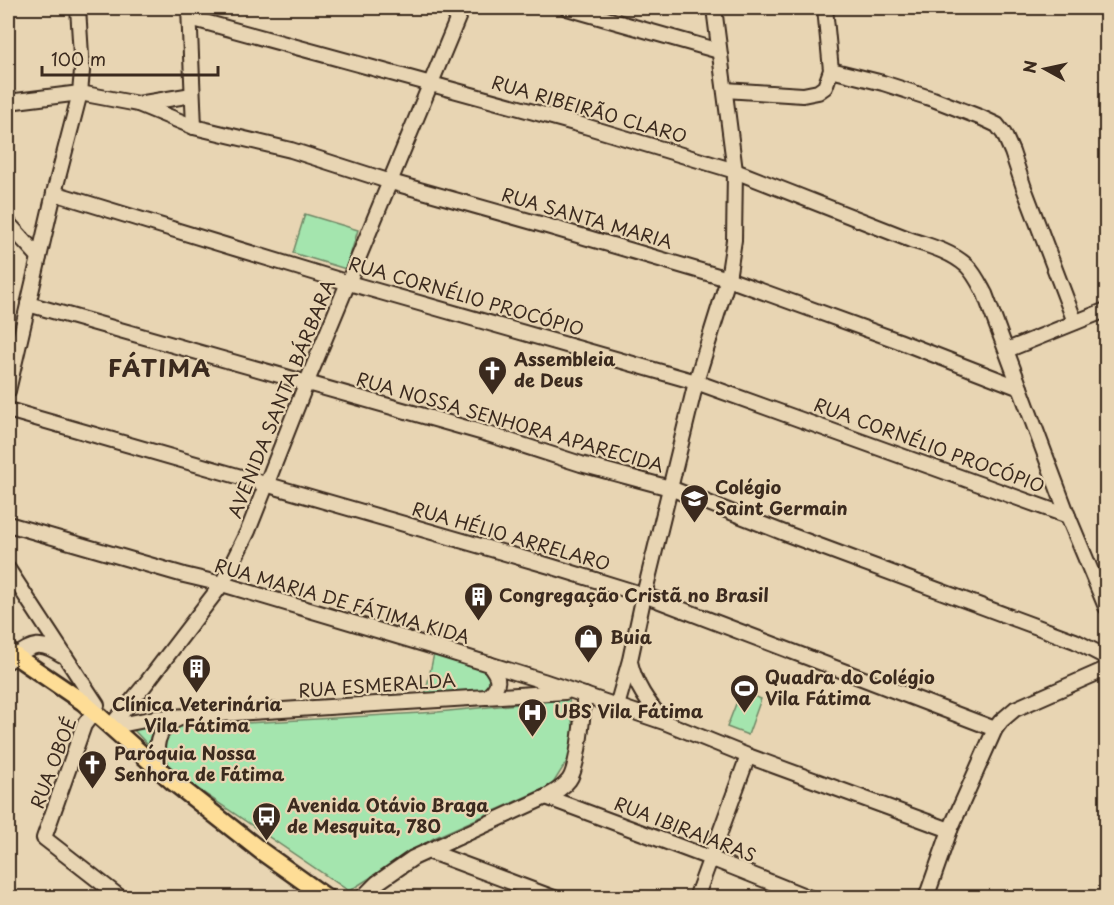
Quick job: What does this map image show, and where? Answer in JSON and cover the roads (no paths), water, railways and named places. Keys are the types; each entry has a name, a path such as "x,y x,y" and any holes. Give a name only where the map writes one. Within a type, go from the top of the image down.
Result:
{"main road":[{"path":"10,656 83,702 161,772 261,851 327,897"}],"street":[{"path":"8,387 80,93 82,71 78,8"},
{"name":"AVENIDA SANTA BÁRBARA","path":"110,727 144,687 222,584 248,531 306,384 462,8"},
{"path":"567,8 719,51"},
{"path":"617,706 696,382 728,279 734,240 735,171 714,8"},
{"path":"725,90 803,95 818,92 825,87 831,70 825,8"},
{"path":"190,13 194,127"},
{"name":"RUA RIBEIRÃO CLARO","path":"190,13 735,171 939,250 958,259 968,267 985,294 1007,350"},
{"path":"831,70 933,99 997,125 1012,152 1075,322"},
{"path":"8,102 80,93 138,104 192,95"},
{"name":"RUA SANTA MARIA","path":"138,104 194,127 291,150 390,182 728,279 1020,388"},
{"name":"RUA CORNÉLIO PROCÓPIO","path":"54,193 349,283 696,382 1068,516"},
{"path":"8,223 39,256"},
{"name":"RUA NOSSA SENHORA APARECIDA","path":"28,304 670,488 1075,641 1107,657"},
{"path":"1107,310 1007,350 1068,516 1107,607"},
{"name":"RUA HÉLIO ARRELARO","path":"8,410 644,595 892,688 994,729"},
{"name":"RUA MARIA DE FÁTIMA KIDA","path":"8,524 222,584 579,693 664,722 748,756 950,830"},
{"path":"8,569 96,702 97,707 94,712"},
{"path":"10,656 29,647 41,645 66,658"},
{"path":"630,660 640,689 664,722"},
{"path":"487,697 497,686 496,673 489,664"},
{"path":"926,897 950,830 994,729 1001,720 1015,709 1107,669"},
{"path":"144,687 140,693 139,706 142,711 154,718"},
{"path":"362,897 394,870 413,858 560,789 570,779 575,766 579,693"},
{"name":"RUA ESMERALDA","path":"110,727 154,718 579,693"},
{"name":"RUA OBOÉ","path":"94,712 84,725 44,838 121,897"},
{"path":"161,772 156,748 159,737 168,724 182,717"},
{"path":"696,897 748,756"},
{"name":"RUA IBIRAIARAS","path":"546,797 810,897"},
{"path":"428,851 554,897"}],"place":[{"name":"Assembleia de Deus","path":"493,396"},
{"name":"Colégio Saint Germain","path":"694,524"},
{"name":"Congregação Cristã no Brasil","path":"478,622"},
{"name":"Buia","path":"589,664"},
{"name":"Clínica Veterinária Vila Fátima","path":"197,694"},
{"name":"Quadra do Colégio Vila Fátima","path":"744,714"},
{"name":"UBS Vila Fátima","path":"533,738"},
{"name":"Paróquia Nossa Senhora de Fátima","path":"93,790"},
{"name":"Avenida Otávio Braga de Mesquita, 780","path":"266,842"}],"district":[{"name":"FÁTIMA","path":"160,369"}]}
